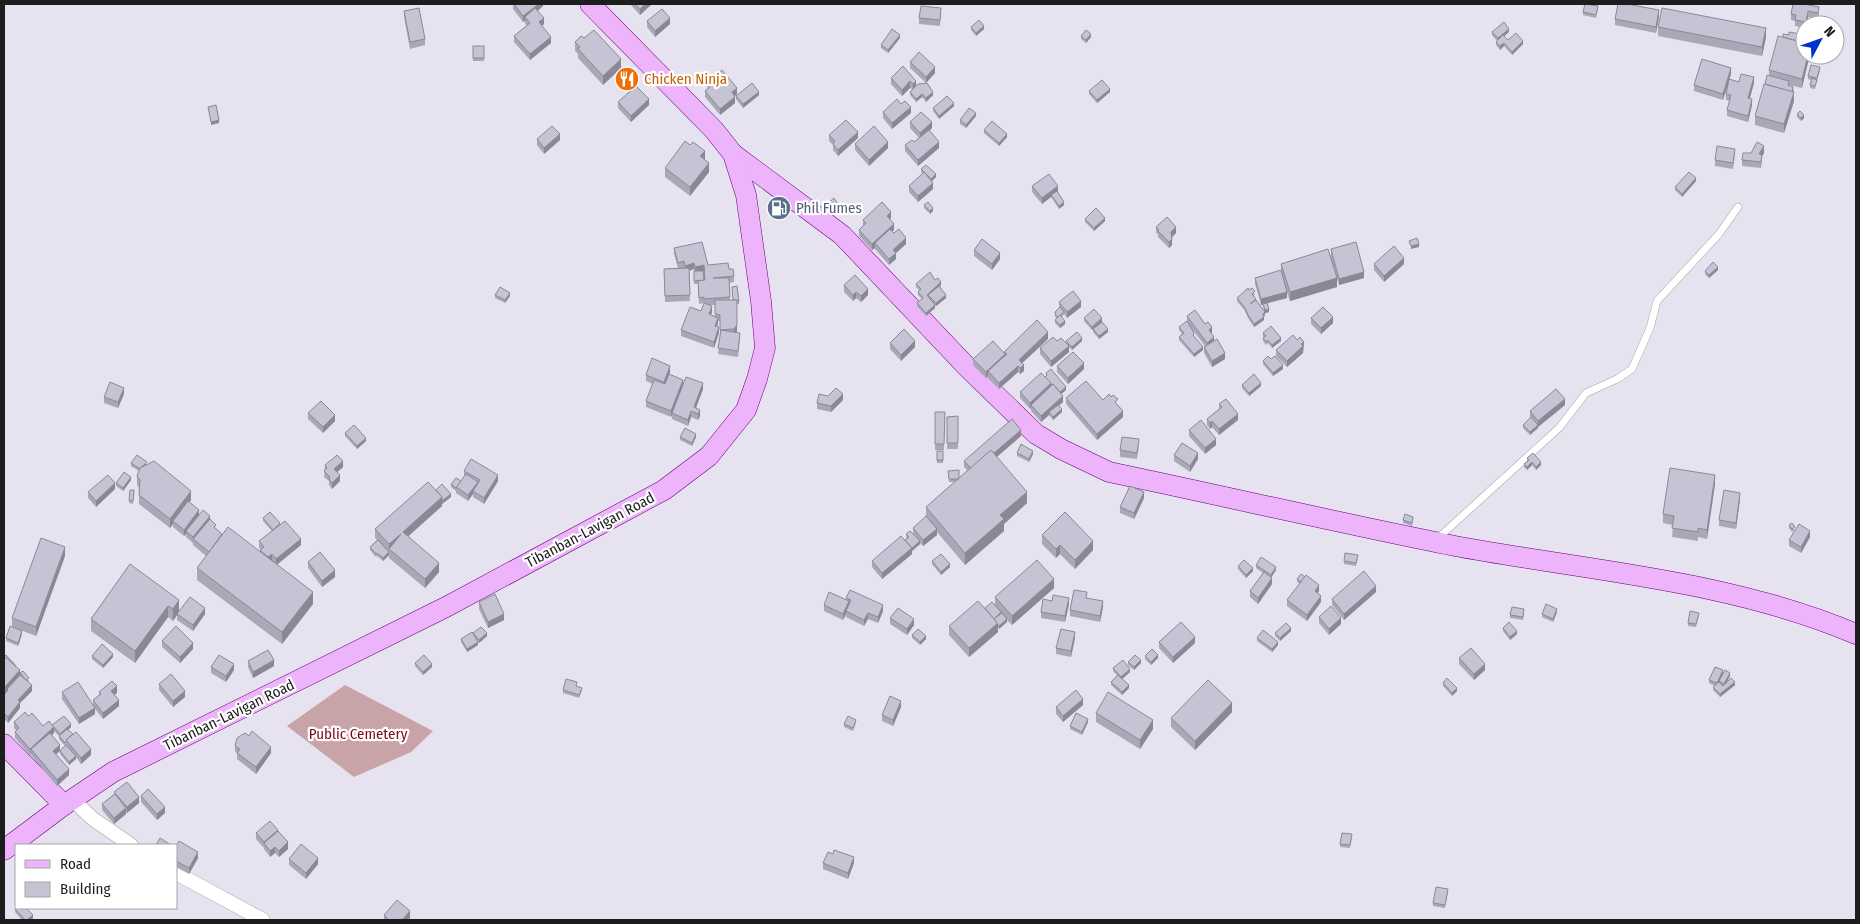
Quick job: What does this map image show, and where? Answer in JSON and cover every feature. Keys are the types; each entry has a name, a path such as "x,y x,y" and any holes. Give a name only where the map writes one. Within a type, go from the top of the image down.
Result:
{"street":[{"name":"Tibanban-Lavigan Road","path":"4,850 68,802 113,772 446,607 664,490 709,456 746,410 765,348 761,302 746,195 733,154 714,130 590,4"},
{"path":"733,154 842,235 981,381 1036,434 1108,472 1435,541 1727,592 1773,604 1856,634"},
{"path":"4,744 68,802 129,844"},
{"path":"178,874 263,920"}],"lane":[{"path":"1435,541 1558,428 1586,393 1617,379 1632,368 1650,328 1657,301 1719,234 1738,207"}],"green space":[{"name":"Public Cemetery","path":"345,685 433,731 411,752 354,777 287,726"}],"building":[{"path":"514,4 539,4 523,16"},
{"path":"635,4 645,4 640,9"},
{"path":"1585,4 1598,6 1596,15 1583,12"},
{"path":"1618,4 1659,10 1656,27 1615,19"},
{"path":"1793,4 1819,7 1818,13 1808,11 1807,15 1791,14"},
{"path":"921,6 941,8 940,20 919,18"},
{"path":"419,8 425,39 410,42 404,11"},
{"path":"535,8 544,18 539,22 551,37 530,54 514,36 530,23 525,17"},
{"path":"1662,8 1766,28 1762,47 1658,27"},
{"path":"662,9 670,18 655,31 647,21"},
{"path":"979,20 984,26 976,33 971,27"},
{"path":"1504,22 1509,29 1498,38 1492,32"},
{"path":"892,29 900,35 888,50 881,45"},
{"path":"594,30 621,59 603,76 578,49 580,47 575,42 581,36 584,38"},
{"path":"1086,30 1091,34 1086,40 1081,36"},
{"path":"1789,32 1795,33 1795,40 1783,37 1783,34 1789,35"},
{"path":"1516,33 1523,41 1512,52 1504,43 1500,46 1496,42 1503,35 1508,40"},
{"path":"1778,36 1795,40 1795,65 1806,65 1802,79 1769,70"},
{"path":"473,46 484,46 484,58 473,58"},
{"path":"919,52 935,67 926,77 910,62"},
{"path":"1702,59 1731,68 1723,94 1694,85"},
{"path":"1811,65 1820,67 1817,78 1808,76"},
{"path":"903,66 916,81 913,84 910,81 902,90 891,78"},
{"path":"722,70 737,88 732,92 735,97 720,109 705,91 711,86 706,79 711,75 713,78"},
{"path":"1741,74 1754,77 1748,98 1752,99 1748,116 1727,110 1731,95 1726,94 1729,79 1739,82"},
{"path":"1767,75 1789,81 1788,85 1793,87 1792,92 1765,84"},
{"path":"1812,78 1817,80 1815,86 1810,85"},
{"path":"1102,80 1110,89 1097,100 1089,91"},
{"path":"752,83 759,92 743,104 736,96"},
{"path":"927,83 933,92 926,98 922,94 916,99 910,92 918,84"},
{"path":"1764,84 1794,92 1784,124 1755,116"},
{"path":"636,86 649,99 631,116 618,102"},
{"path":"947,96 954,103 939,116 933,108"},
{"path":"897,99 901,104 905,101 911,107 892,123 883,112"},
{"path":"216,105 219,120 211,122 208,107"},
{"path":"969,108 976,113 966,125 960,120"},
{"path":"1800,111 1804,115 1801,118 1797,114"},
{"path":"921,112 932,122 920,133 910,122"},
{"path":"846,120 858,132 838,150 833,144 835,141 829,135"},
{"path":"992,121 1007,134 999,143 984,130"},
{"path":"552,126 560,134 544,148 537,139"},
{"path":"874,126 888,142 869,160 855,144"},
{"path":"929,130 939,142 918,160 905,145 912,140 914,142"},
{"path":"685,141 690,145 693,142 705,151 700,156 709,163 690,187 665,168"},
{"path":"1757,142 1764,146 1759,154 1762,155 1761,162 1742,160 1743,153 1751,153"},
{"path":"1717,146 1735,149 1733,163 1715,160"},
{"path":"926,165 936,174 931,179 921,169"},
{"path":"924,172 933,183 918,196 909,186"},
{"path":"1689,172 1696,178 1682,194 1675,187"},
{"path":"1049,174 1058,186 1042,198 1032,186"},
{"path":"1057,191 1064,202 1059,206 1051,195"},
{"name":"Phil Fumes","path":"785,198 787,211 773,212 772,199"},
{"path":"834,198 838,204 831,210 827,204"},
{"path":"882,202 891,212 887,216 894,224 872,244 859,230 866,223 863,220"},
{"path":"928,202 933,208 930,211 924,205"},
{"path":"1096,208 1105,218 1094,228 1085,219"},
{"path":"1167,217 1176,227 1171,232 1172,239 1169,242 1156,227"},
{"path":"890,229 894,233 899,229 906,238 893,250 896,253 889,259 875,243"},
{"path":"1417,238 1419,244 1411,246 1409,241"},
{"path":"982,239 1000,253 992,264 974,250"},
{"path":"702,242 708,265 728,263 729,269 733,269 734,276 713,278 729,278 730,297 699,298 698,280 705,280 704,265 695,267 694,263 685,266 684,261 678,263 674,248"},
{"path":"1356,242 1364,272 1339,279 1331,249"},
{"path":"1394,246 1404,258 1384,276 1374,264"},
{"path":"1328,249 1337,278 1290,292 1281,264"},
{"path":"1713,262 1718,267 1709,275 1705,271"},
{"path":"689,268 690,295 665,296 664,269"},
{"path":"1281,270 1287,292 1261,299 1255,278"},
{"path":"694,271 703,271 704,280 694,281"},
{"path":"930,272 935,280 938,278 941,282 927,295 935,305 926,313 917,303 923,298 918,292 921,289 916,284"},
{"path":"855,275 868,289 861,296 856,292 853,295 844,285"},
{"path":"737,286 739,301 733,300 732,287"},
{"path":"939,286 946,295 936,303 928,295"},
{"path":"500,287 510,293 505,300 495,295"},
{"path":"1248,288 1249,290 1252,288 1255,291 1252,294 1256,299 1250,304 1256,300 1265,312 1263,314 1264,317 1254,324 1237,298"},
{"path":"1073,291 1081,301 1067,312 1059,302"},
{"path":"715,300 737,300 737,325 734,329 720,330 720,315 715,314"},
{"path":"704,303 712,306 709,314 718,318 715,326 719,327 714,342 681,330 690,307 701,311"},
{"path":"1267,303 1269,309 1265,310 1263,304"},
{"path":"1060,307 1064,312 1058,317 1055,312"},
{"path":"1323,307 1333,317 1321,328 1311,318"},
{"path":"1094,309 1102,318 1092,327 1084,318"},
{"path":"1195,310 1205,324 1208,322 1212,327 1209,330 1214,337 1207,343 1187,316"},
{"path":"1060,315 1065,321 1060,325 1055,320"},
{"path":"1037,320 1048,332 1019,360 1024,365 1020,368 1018,366 999,383 988,371 1007,354 1004,352"},
{"path":"1187,321 1194,333 1193,335 1203,347 1194,354 1179,337 1184,333 1179,327"},
{"path":"1102,322 1108,329 1099,336 1093,329"},
{"path":"1271,326 1281,338 1272,345 1263,338 1266,336 1263,333"},
{"path":"904,329 915,341 901,355 890,343"},
{"path":"721,330 740,333 738,351 718,348"},
{"path":"1077,332 1082,338 1072,347 1066,341"},
{"path":"1293,335 1297,340 1300,337 1304,342 1301,344 1303,346 1287,361 1276,350"},
{"path":"1053,337 1057,341 1061,338 1069,346 1051,361 1040,348"},
{"path":"1217,339 1225,353 1212,361 1204,347"},
{"path":"993,341 1005,354 986,372 973,359"},
{"path":"1073,352 1084,363 1068,378 1057,366"},
{"path":"1268,356 1271,359 1275,356 1283,365 1273,373 1263,361"},
{"path":"652,358 670,366 664,382 646,375"},
{"path":"1051,369 1066,387 1060,392 1045,377 1046,373"},
{"path":"1041,373 1051,383 1030,403 1020,392"},
{"path":"669,374 683,380 671,411 646,401 654,380 665,384"},
{"path":"1254,374 1261,383 1249,393 1242,385"},
{"path":"686,377 703,383 694,407 700,410 698,414 691,411 688,420 672,413"},
{"path":"1086,381 1103,400 1109,394 1111,397 1113,395 1118,399 1115,402 1123,411 1097,434 1066,398"},
{"path":"110,382 124,388 118,402 104,397"},
{"path":"1053,384 1063,396 1041,416 1031,405"},
{"path":"836,388 843,394 831,406 817,403 819,394 828,396"},
{"path":"1556,389 1565,399 1538,421 1530,411"},
{"path":"1226,399 1238,414 1219,429 1212,421 1210,423 1207,419 1222,407 1219,404"},
{"path":"321,401 335,415 323,427 308,413"},
{"path":"1058,405 1062,409 1053,417 1049,412"},
{"path":"935,412 945,412 944,444 935,444"},
{"path":"958,416 958,443 947,443 947,417"},
{"path":"1531,417 1538,425 1530,432 1523,425"},
{"path":"1012,419 1021,430 994,453 991,450 971,468 964,461"},
{"path":"1201,420 1216,439 1205,448 1189,430"},
{"path":"354,425 366,438 357,446 345,433"},
{"path":"685,428 696,434 692,443 680,437"},
{"path":"1122,437 1139,439 1137,453 1120,450"},
{"path":"1182,443 1198,453 1190,466 1174,455"},
{"path":"1021,444 1033,451 1029,459 1017,453"},
{"path":"991,450 1027,492 1000,515 1004,519 965,553 926,507"},
{"path":"937,451 943,451 943,460 937,460"},
{"path":"1533,453 1541,462 1536,467 1532,462 1527,467 1524,464"},
{"path":"137,455 147,462 140,469 131,463"},
{"path":"337,455 343,461 334,469 340,475 332,483 329,479 330,477 324,471 327,468 325,465"},
{"path":"471,459 498,475 484,498 473,491 480,480 464,471"},
{"path":"154,461 191,491 170,519 139,495 140,480 137,476 140,468"},
{"path":"1670,468 1715,475 1707,530 1698,528 1698,532 1672,528 1674,516 1663,514"},
{"path":"959,470 959,479 949,479 948,471"},
{"path":"124,472 131,477 123,488 116,483"},
{"path":"466,474 478,482 468,495 456,487"},
{"path":"108,475 115,483 96,501 88,492"},
{"path":"456,478 461,481 456,488 451,484"},
{"path":"428,482 442,497 403,532 439,563 425,579 389,549 401,534 389,544 375,529"},
{"path":"442,484 451,494 442,501 442,497 436,490"},
{"path":"1130,486 1144,492 1134,513 1120,507"},
{"path":"130,490 134,490 133,501 129,500"},
{"path":"1724,490 1740,493 1736,523 1719,520"},
{"path":"188,501 199,510 184,530 173,521"},
{"path":"203,510 210,516 193,537 186,531"},
{"path":"270,512 280,523 273,530 263,518"},
{"path":"1065,512 1093,541 1075,560 1060,545 1056,549 1042,535"},
{"path":"1405,514 1413,517 1412,523 1403,520"},
{"path":"926,516 937,529 923,540 913,528"},
{"path":"210,519 216,525 214,527 222,534 209,552 193,539"},
{"path":"285,521 301,539 276,559 272,554 268,557 260,550 264,547 259,541"},
{"path":"1792,523 1795,527 1792,529 1789,525"},
{"path":"1799,524 1810,531 1801,547 1789,540"},
{"path":"228,527 313,592 282,632 197,568"},
{"path":"910,531 920,541 911,549 905,540 909,537 906,534"},
{"path":"901,536 912,548 882,573 872,561"},
{"path":"41,538 65,547 36,627 12,618"},
{"path":"378,540 389,552 383,558 370,547"},
{"path":"320,552 335,570 322,581 308,562"},
{"path":"1345,553 1358,555 1356,563 1344,561"},
{"path":"941,554 950,564 941,572 932,561"},
{"path":"1261,557 1276,567 1271,575 1256,565"},
{"path":"1037,560 1054,579 1012,616 995,597"},
{"path":"1244,560 1253,568 1246,575 1238,566"},
{"path":"130,564 179,600 173,609 168,606 135,651 91,619"},
{"path":"1364,571 1376,586 1344,614 1332,599"},
{"path":"1264,572 1272,578 1258,598 1250,591"},
{"path":"1301,574 1305,577 1301,582 1297,579"},
{"path":"1306,575 1319,585 1315,591 1321,596 1307,615 1287,600"},
{"path":"850,590 883,605 878,617 868,613 864,620 846,611 851,600 846,598"},
{"path":"1074,590 1087,592 1086,598 1103,601 1100,616 1070,610"},
{"path":"829,592 849,601 843,614 824,605"},
{"path":"495,594 504,614 488,622 479,602"},
{"path":"1053,595 1069,598 1065,616 1041,612 1043,599 1052,601"},
{"path":"190,597 205,608 193,625 177,614"},
{"path":"978,601 998,623 969,648 949,626"},
{"path":"992,602 1001,612 994,619 985,608"},
{"path":"1546,604 1557,609 1553,619 1542,614"},
{"path":"1331,606 1341,618 1329,629 1319,617"},
{"path":"1512,607 1524,609 1523,617 1510,615"},
{"path":"898,608 914,619 907,629 890,618"},
{"path":"1690,611 1699,613 1696,624 1688,623"},
{"path":"1002,613 1007,619 999,626 994,619"},
{"path":"1181,622 1195,637 1173,657 1159,642"},
{"path":"1509,622 1517,631 1510,637 1503,628"},
{"path":"1286,623 1291,628 1280,638 1275,633"},
{"path":"10,626 22,631 18,643 6,638"},
{"path":"176,626 193,643 180,657 162,641"},
{"path":"481,627 487,633 479,640 473,633"},
{"path":"918,629 926,636 920,642 912,635"},
{"path":"1061,629 1075,632 1071,651 1056,648"},
{"path":"1263,630 1278,642 1272,649 1257,638"},
{"path":"472,632 478,642 467,649 461,639"},
{"path":"102,644 113,654 103,665 92,656"},
{"path":"1471,648 1485,664 1474,674 1459,658"},
{"path":"1152,649 1158,655 1151,662 1145,656"},
{"path":"268,650 274,660 253,672 248,661"},
{"path":"6,655 16,666 4,656"},
{"path":"219,655 234,664 226,676 211,667"},
{"path":"424,655 432,664 423,672 415,663"},
{"path":"1135,655 1141,660 1134,667 1128,662"},
{"path":"4,656 20,670 4,688"},
{"path":"1123,660 1130,669 1121,677 1113,668"},
{"path":"1715,667 1723,670 1717,683 1709,680"},
{"path":"1725,670 1730,673 1724,684 1719,681"},
{"path":"23,671 29,678 26,680 20,673"},
{"path":"171,674 185,691 173,701 159,684"},
{"path":"20,675 32,685 18,700 20,702 8,717 4,713 4,695"},
{"path":"1118,675 1129,685 1122,692 1111,682"},
{"path":"1447,678 1457,688 1452,693 1443,683"},
{"path":"1731,678 1735,682 1720,694 1713,687 1719,682 1723,686"},
{"path":"566,679 577,682 576,686 582,688 579,695 563,690"},
{"path":"1208,680 1232,703 1195,741 1171,718"},
{"path":"112,681 117,686 111,691 119,700 103,713 93,700"},
{"path":"78,682 95,708 79,718 62,692"},
{"path":"1076,690 1083,699 1063,716 1056,707"},
{"path":"1108,692 1153,720 1140,740 1096,713"},
{"path":"890,696 901,701 893,720 882,715"},
{"path":"25,712 28,716 32,713 43,726 49,721 54,727 30,749 15,732 19,728 14,722"},
{"path":"1076,713 1088,719 1082,732 1070,726"},
{"path":"64,716 71,724 60,734 52,725"},
{"path":"848,716 856,720 853,728 844,724"},
{"path":"67,729 73,734 65,743 59,736"},
{"path":"252,731 271,747 256,767 237,753 240,749 235,746 237,738 245,733 249,736"},
{"path":"76,732 91,749 81,758 66,740"},
{"path":"50,733 60,745 53,751 69,769 57,780 31,749"},
{"path":"66,745 76,756 69,762 60,751"},
{"path":"127,782 139,797 127,807 114,792"},
{"path":"148,789 165,807 157,814 141,796"},
{"path":"115,794 126,808 114,818 102,804"},
{"path":"270,821 278,830 264,842 256,833"},
{"path":"278,831 288,842 279,851 275,847 270,851 264,843"},
{"path":"1342,833 1352,834 1350,845 1340,844"},
{"path":"160,838 169,844 157,844"},
{"path":"179,841 198,852 189,868 178,862 177,844"},
{"path":"301,844 318,858 306,873 289,859"},
{"path":"834,850 854,857 848,873 823,863 828,852 833,854"},
{"path":"1436,887 1448,889 1445,905 1433,903"},
{"path":"397,900 410,911 402,920 389,920 384,915"},
{"path":"15,909 27,909 33,915 25,920"}],"place":[{"name":"Chicken Ninja","path":"627,79"},
{"name":"Phil Fumes","path":"779,208"}]}
